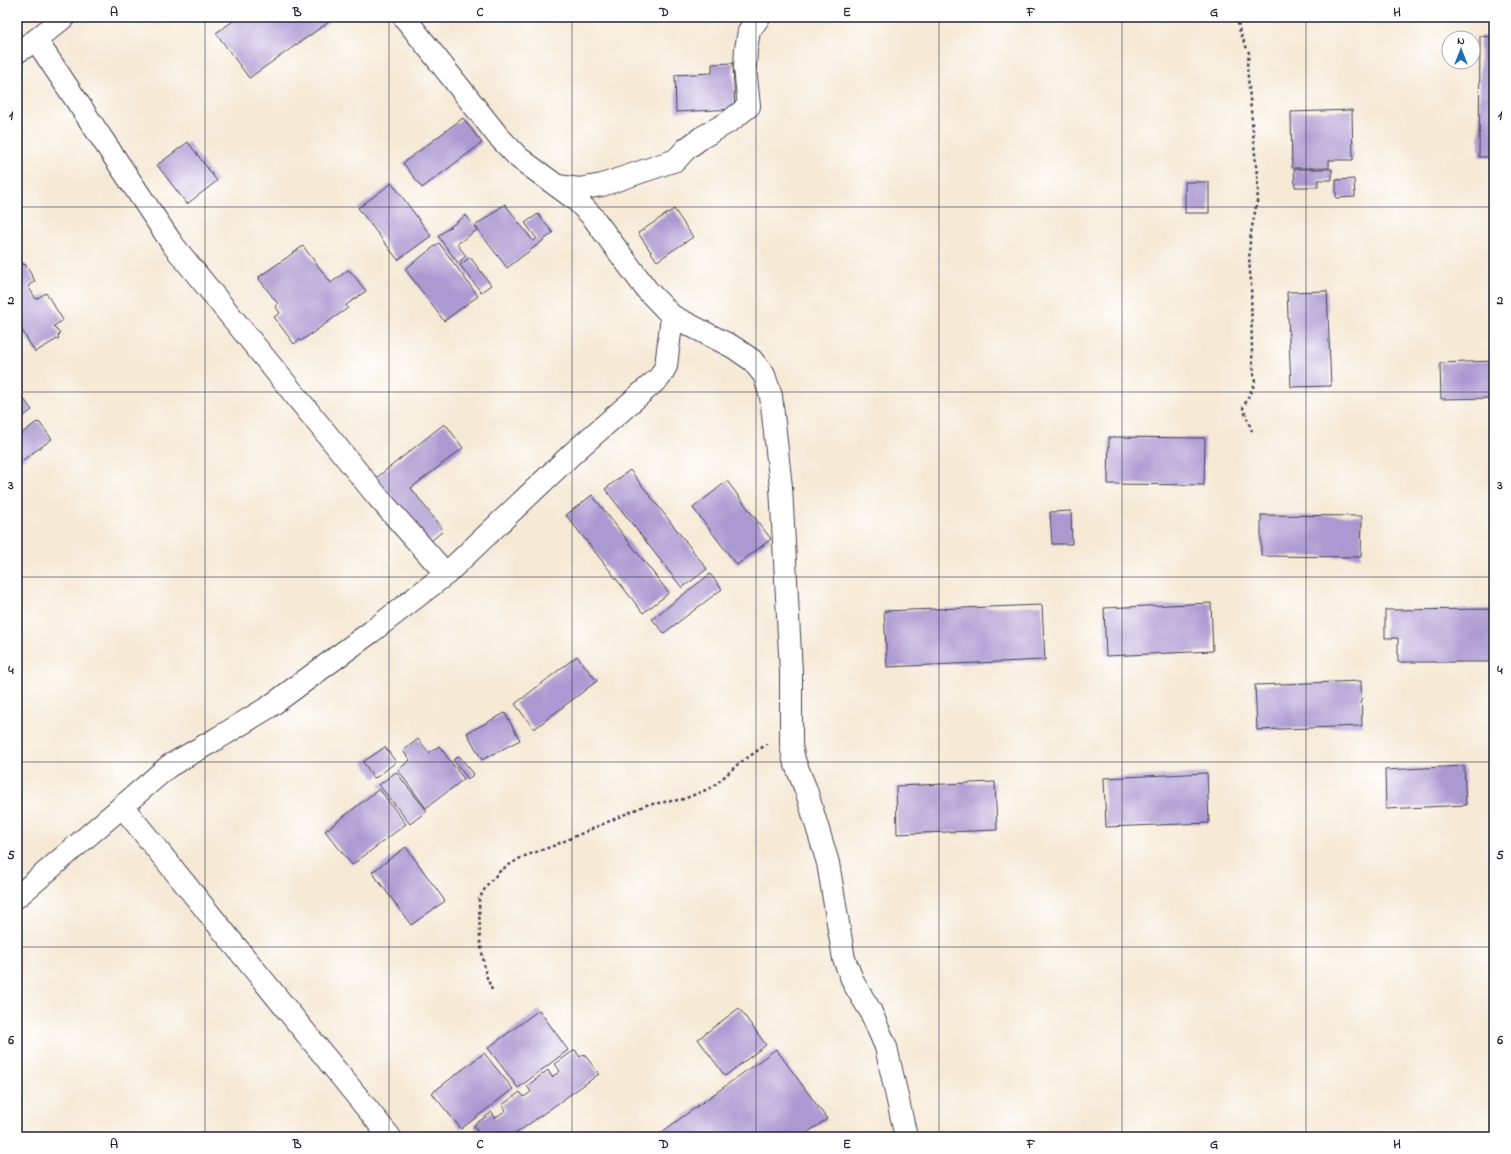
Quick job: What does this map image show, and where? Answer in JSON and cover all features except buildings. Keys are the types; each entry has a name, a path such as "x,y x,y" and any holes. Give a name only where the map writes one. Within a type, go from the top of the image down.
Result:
{"street":[{"path":"17,52 36,40 64,17"},
{"path":"404,17 498,136 519,158 576,200 592,216 647,290 672,316 733,347 752,360 764,375 771,396 781,487 792,672 792,745 794,760 806,790 828,863 844,959 854,984 870,1010 886,1046 906,1137"},
{"path":"558,186 579,189 602,185 676,160 686,149 701,138 730,121 749,106 745,68 746,49 749,31 759,17"},
{"path":"36,40 173,245 377,496 446,574"},
{"path":"17,897 169,766 269,707 371,632 446,574 574,452 660,377 666,366 672,316"},
{"path":"122,806 390,1137"}],"path":[{"path":"1238,17 1240,33 1248,53 1247,66 1258,188 1258,202 1253,224 1249,268 1251,280 1252,355 1255,383 1243,408 1252,431"},
{"path":"492,990 486,975 480,941 479,899 487,885 501,870 522,857 553,846 646,804 684,799 712,787 737,765 771,741 792,745"}]}
